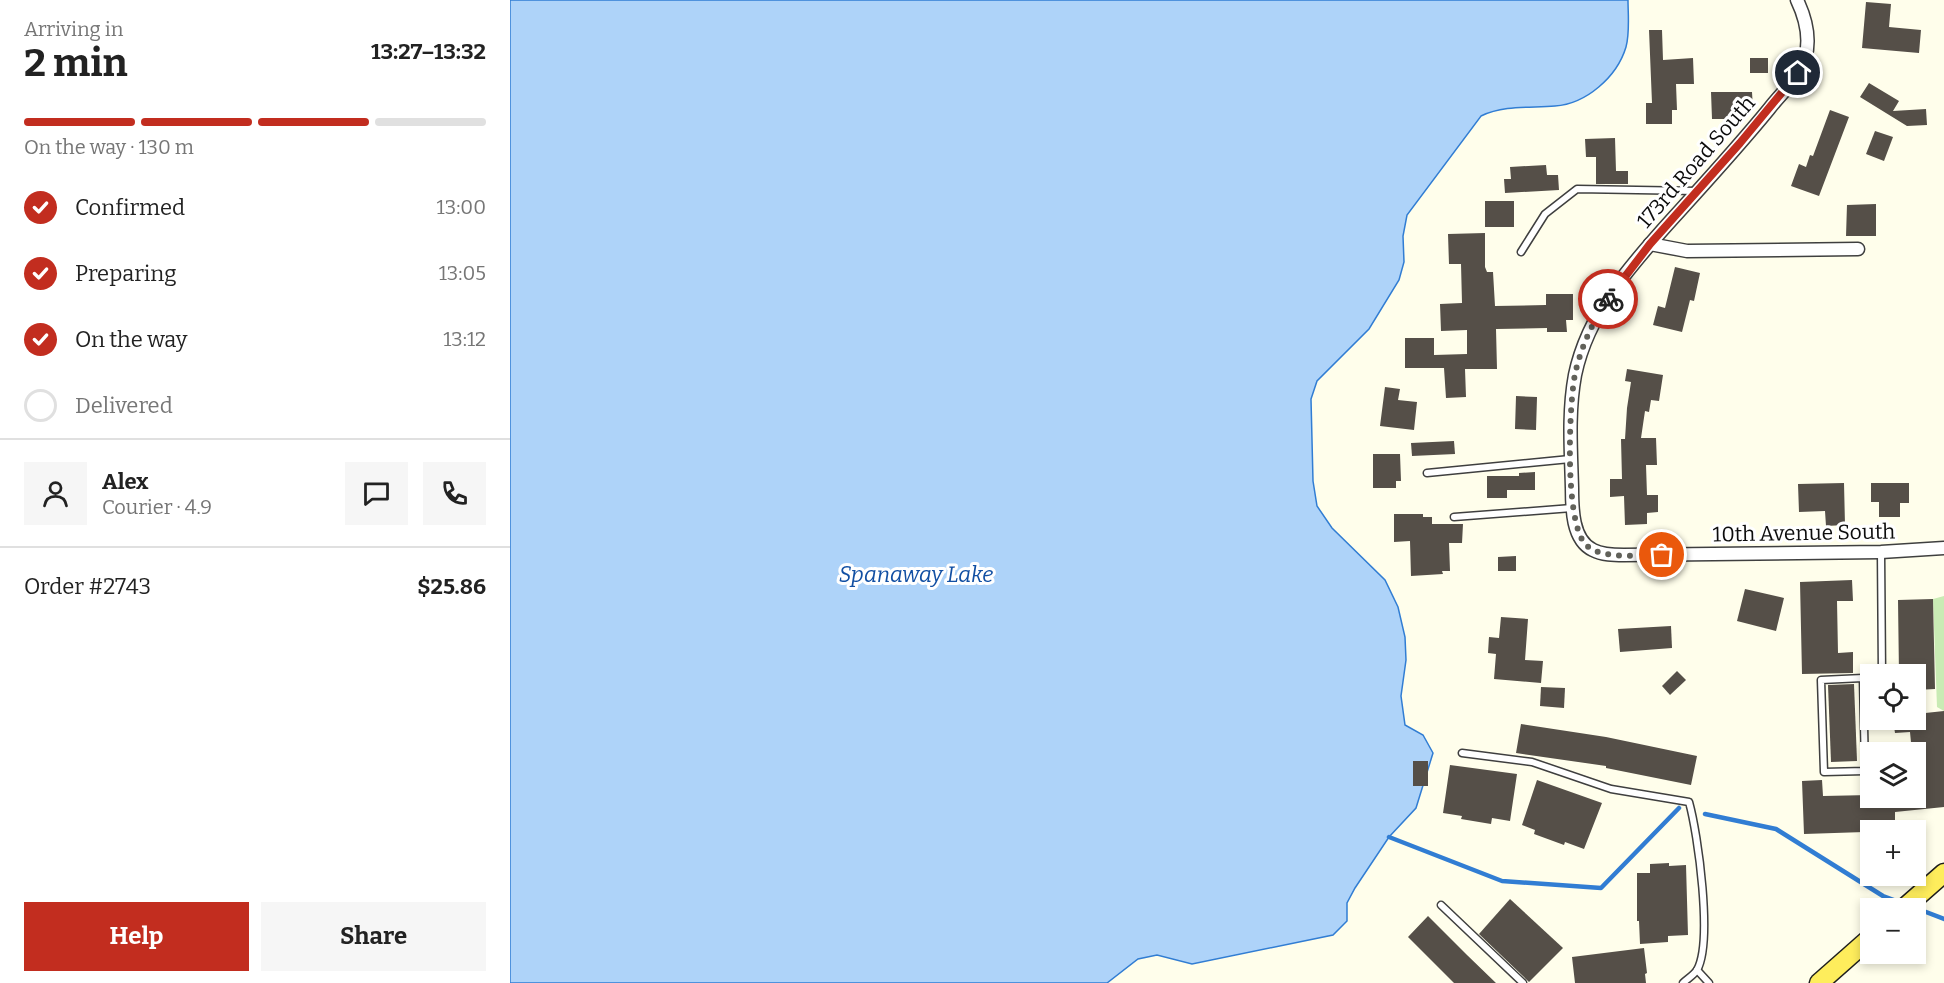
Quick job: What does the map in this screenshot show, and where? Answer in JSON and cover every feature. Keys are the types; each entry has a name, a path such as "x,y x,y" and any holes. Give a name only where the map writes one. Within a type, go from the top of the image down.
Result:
{"main road":[{"path":"1916,898 1944,873"},
{"path":"1819,983 1860,947"}],"street":[{"name":"173rd Road South","path":"1593,550 1580,537 1572,508 1571,401 1584,346 1597,315 1629,269 1798,73 1808,49 1804,15 1797,0"},
{"path":"1650,244 1688,251 1858,249"},
{"name":"10th Avenue South","path":"1593,550 1624,555 1881,552 1944,548"}],"lane":[{"path":"1521,252 1545,214 1577,189 1697,191"},
{"path":"1427,473 1571,459"},
{"path":"1454,517 1572,508"},
{"path":"1881,552 1882,664"},
{"path":"1863,678 1867,686 1865,771 1824,772 1821,680 1863,678"},
{"path":"1462,753 1532,762 1611,789 1689,802 1700,858 1702,949 1697,970 1683,983"},
{"path":"1441,905 1523,983"},
{"path":"1697,970 1709,983"}],"green space":[{"path":"1944,596 1944,711 1937,707 1933,599"}],"water":[{"name":"Spanaway Lake","path":"510,0 1628,0 1626,47 1615,69 1599,87 1567,104 1508,109 1481,116 1407,215 1403,236 1404,262 1399,280 1369,329 1317,381 1311,399 1313,481 1317,506 1332,528 1385,580 1398,607 1405,637 1406,660 1401,696 1405,725 1423,735 1433,753 1416,808 1389,837 1355,888 1347,903 1347,921 1333,935 1192,964 1157,955 1138,959 1107,983 510,983"}],"building":[{"path":"1866,2 1891,4 1889,27 1921,30 1919,53 1862,48"},
{"path":"1649,30 1662,30 1663,60 1693,58 1694,84 1676,84 1677,110 1672,110 1672,124 1646,124 1646,103 1652,103"},
{"path":"1750,58 1768,58 1768,73 1750,73"},
{"path":"1869,83 1899,101 1893,111 1926,109 1927,125 1907,126 1860,97"},
{"path":"1711,92 1752,92 1753,109 1741,110 1741,119 1712,119"},
{"path":"1830,110 1849,117 1819,196 1791,186 1799,164 1806,167 1810,155 1813,156"},
{"path":"1875,131 1893,137 1884,161 1866,154"},
{"path":"1615,138 1616,171 1628,171 1628,184 1596,184 1596,157 1586,157 1585,139"},
{"path":"1546,165 1547,175 1558,175 1559,190 1505,193 1504,179 1511,179 1510,167"},
{"path":"1485,201 1514,201 1514,227 1485,227"},
{"path":"1876,204 1876,236 1846,236 1847,205"},
{"path":"1485,233 1485,267 1487,272 1493,272 1495,306 1546,305 1546,294 1573,294 1573,320 1566,320 1567,332 1547,332 1547,328 1496,329 1497,369 1465,369 1466,397 1446,398 1444,368 1405,368 1405,338 1434,338 1434,355 1467,354 1467,330 1441,331 1440,304 1462,303 1461,264 1449,264 1448,234"},
{"path":"1675,267 1700,273 1694,301 1690,300 1682,332 1653,325 1658,306 1665,308"},
{"path":"1627,369 1663,375 1659,401 1651,400 1649,412 1645,411 1641,438 1656,438 1657,465 1646,465 1647,495 1658,495 1658,512 1647,513 1647,524 1625,525 1624,496 1610,497 1610,479 1622,479 1621,439 1625,439 1631,382 1625,381"},
{"path":"1385,387 1400,389 1398,400 1417,402 1414,430 1380,426"},
{"path":"1516,396 1537,397 1536,430 1515,429"},
{"path":"1454,441 1455,454 1412,456 1411,443"},
{"path":"1373,454 1400,454 1401,481 1396,481 1396,488 1373,488"},
{"path":"1535,472 1535,490 1507,490 1507,498 1487,498 1487,476 1519,476 1519,473"},
{"path":"1844,483 1845,525 1826,526 1825,511 1799,512 1798,484"},
{"path":"1871,483 1909,483 1909,503 1900,503 1900,517 1879,517 1879,502 1871,502"},
{"path":"1394,514 1423,514 1423,517 1432,517 1432,524 1463,524 1462,543 1449,543 1450,571 1442,571 1443,574 1411,576 1410,541 1394,542"},
{"path":"1516,556 1516,571 1498,571 1498,557"},
{"path":"1852,580 1853,601 1837,601 1838,653 1853,652 1853,673 1802,674 1800,582"},
{"path":"1745,589 1784,598 1776,631 1737,621"},
{"path":"1933,599 1935,689 1926,689 1926,664 1899,664 1898,600"},
{"path":"1501,617 1528,619 1525,660 1543,661 1541,683 1494,679 1496,654 1488,653 1489,637 1499,638"},
{"path":"1671,626 1672,648 1620,652 1618,629"},
{"path":"1677,671 1686,680 1670,695 1662,686"},
{"path":"1854,684 1857,761 1831,762 1828,685"},
{"path":"1541,687 1565,688 1564,708 1540,706"},
{"path":"1944,711 1944,807 1895,812 1895,820 1860,820 1860,832 1804,834 1802,781 1822,780 1823,796 1860,795 1860,808 1926,808 1926,742 1911,742 1910,732 1895,733 1895,730 1926,730 1926,713"},
{"path":"1521,724 1606,737 1697,756 1691,785 1606,768 1606,766 1516,753"},
{"path":"1413,761 1428,761 1428,786 1413,786"},
{"path":"1450,765 1517,774 1510,821 1492,818 1491,824 1461,819 1462,816 1443,813"},
{"path":"1537,780 1602,803 1584,849 1565,842 1564,845 1534,834 1535,830 1522,825"},
{"path":"1669,863 1669,866 1686,865 1688,935 1668,936 1668,942 1640,944 1639,921 1637,921 1637,873 1650,873 1650,864"},
{"path":"1510,899 1563,948 1529,982 1479,934"},
{"path":"1428,916 1496,983 1454,983 1408,937"},
{"path":"1644,948 1646,983 1575,983 1572,957"}],"waterway":[{"path":"1389,837 1502,881 1601,888 1679,808"},
{"path":"1705,814 1776,829 1888,898"},
{"path":"1926,912 1944,919"}],"way so far":[{"path":"1608,299 1597,315 1584,346 1571,401 1572,508 1580,537 1593,550 1609,554 1662,555"}],"route":[{"path":"1608,299 1650,244 1740,143 1798,73"}]}
